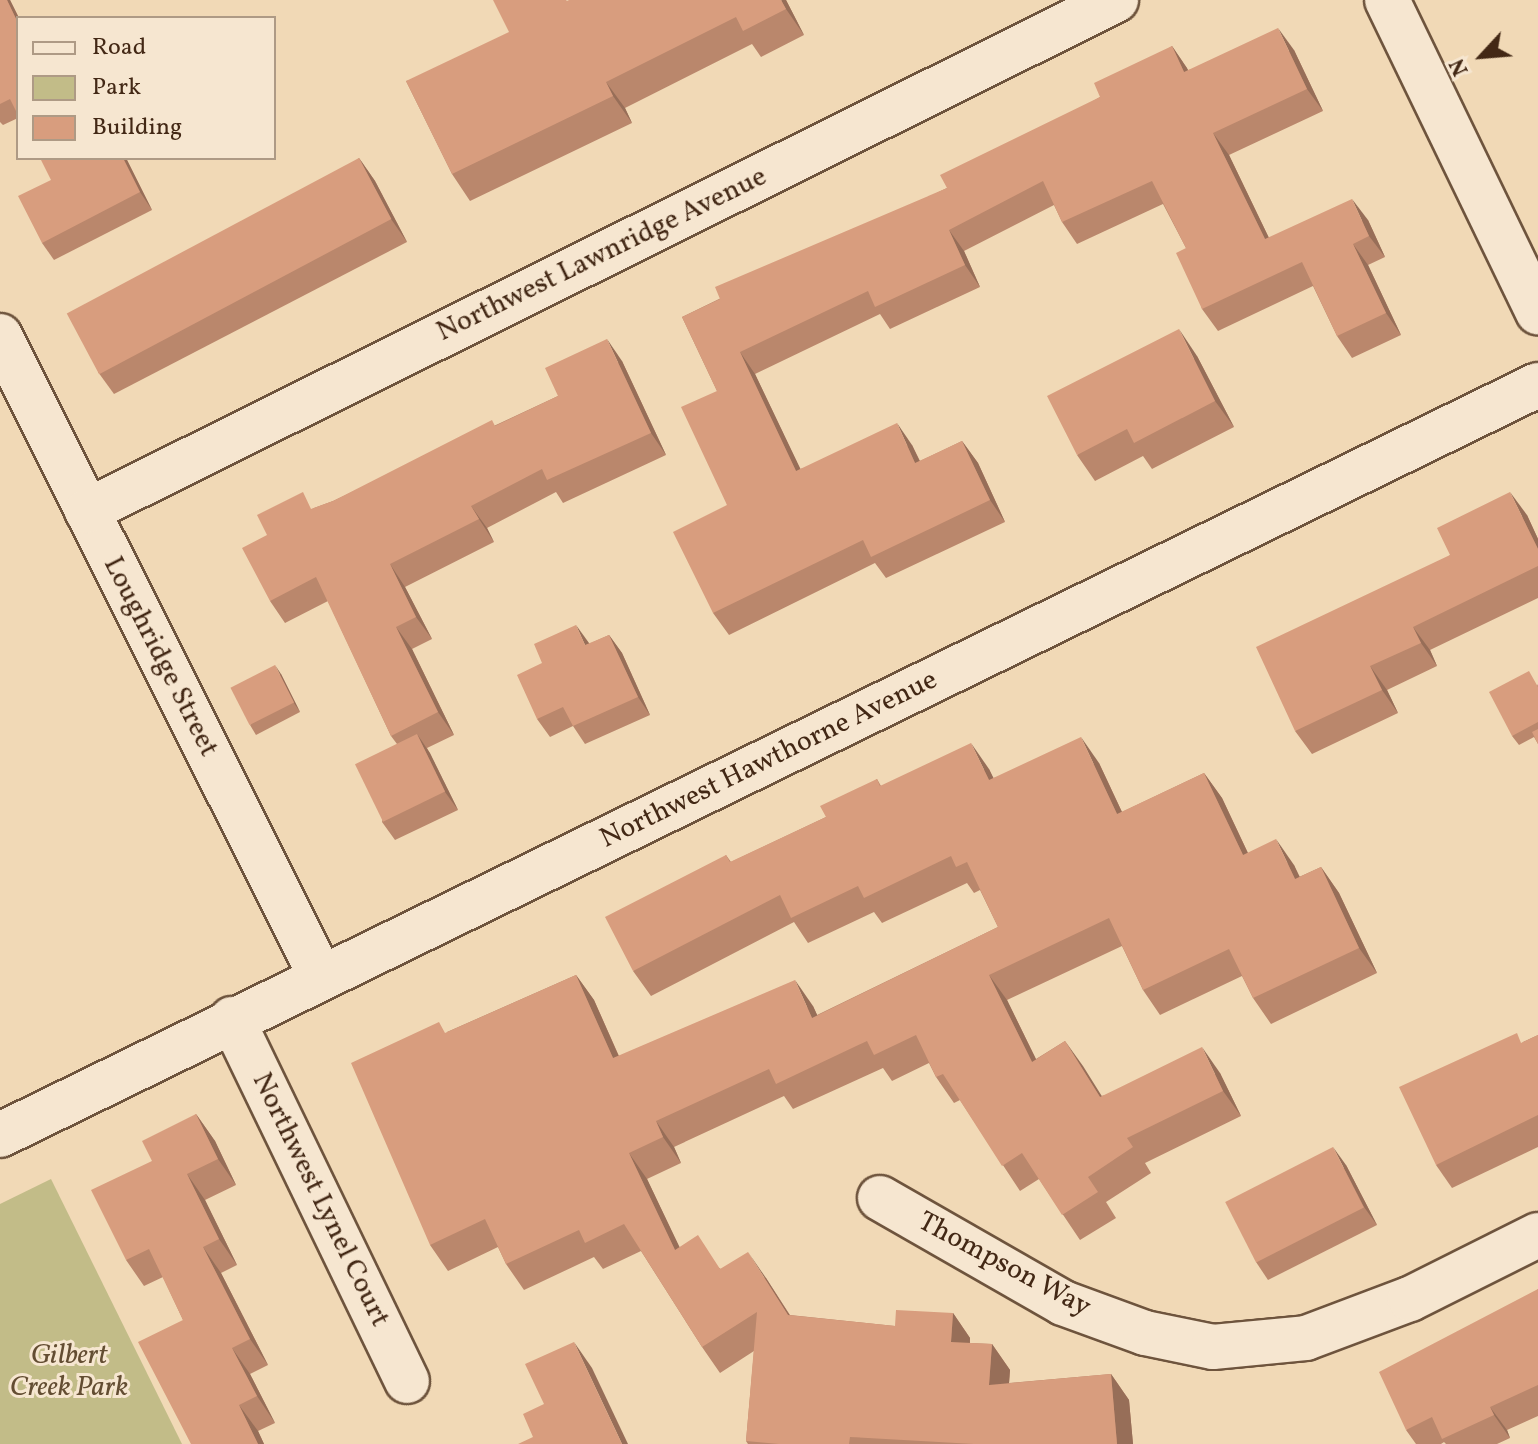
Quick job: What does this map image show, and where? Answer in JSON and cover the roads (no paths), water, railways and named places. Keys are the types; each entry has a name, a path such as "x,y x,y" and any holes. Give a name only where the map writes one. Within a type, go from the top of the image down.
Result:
{"street":[{"name":"Northwest Lawnridge Avenue","path":"87,511 1116,0"},
{"path":"1387,0 1538,312"},
{"name":"Loughridge Street","path":"0,336 321,977"},
{"name":"Northwest Hawthorne Avenue","path":"0,1135 232,1019 1538,385"},
{"name":"Northwest Lynel Court","path":"232,1019 407,1381"},
{"name":"Thompson Way","path":"880,1198 1063,1303 1145,1333 1213,1347 1306,1338 1410,1299 1538,1235"}],"park label":[{"name":"Gilbert Creek Park","path":"69,1372"}]}
